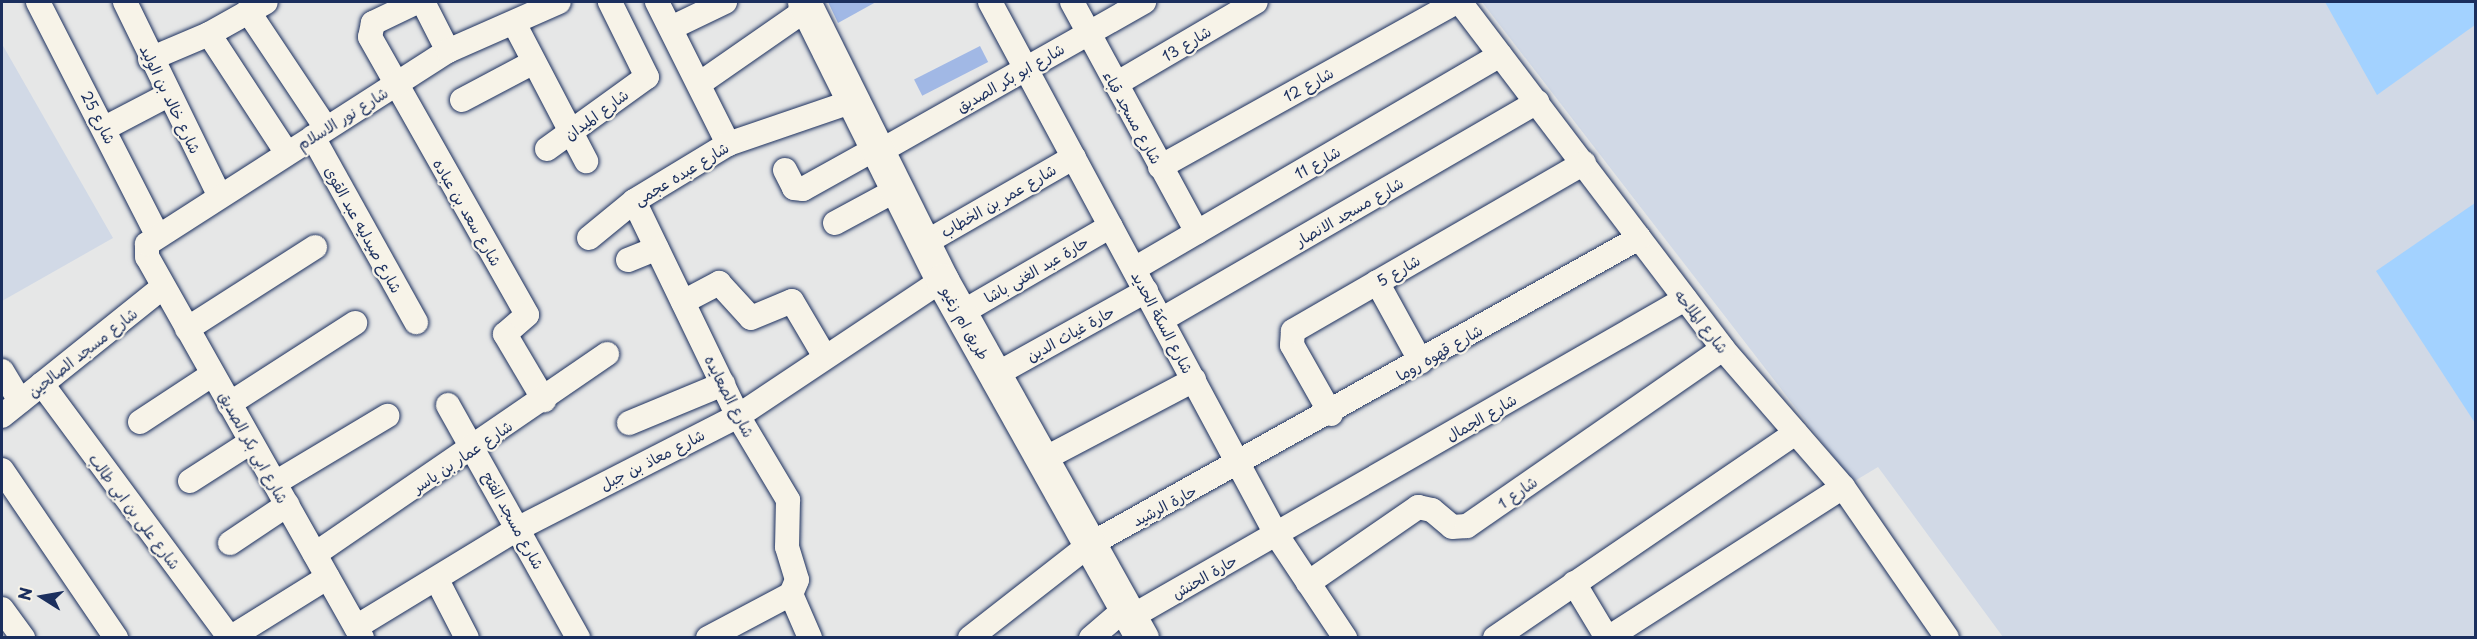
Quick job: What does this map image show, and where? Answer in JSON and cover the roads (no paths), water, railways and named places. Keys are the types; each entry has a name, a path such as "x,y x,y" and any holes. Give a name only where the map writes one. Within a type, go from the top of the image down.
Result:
{"main road":[{"name":"طريق ام زغيو","path":"805,5 922,244 1133,621"}],"street":[{"name":"شارع 25","path":"38,2 105,128 156,234"},
{"name":"شارع خالد بن الوليد","path":"125,2 168,95 219,195"},
{"path":"396,84 370,37 370,27 417,2"},
{"path":"423,2 448,51"},
{"name":"شارع نور الاسلام","path":"156,234 448,51 559,2"},
{"name":"شارع الميدان","path":"547,149 645,79 648,71 610,2"},
{"path":"657,2 728,144"},
{"path":"670,28 725,2"},
{"name":"شارع السكة الحديد","path":"990,2 1276,534 1345,638"},
{"name":"شارع مسجد قباء","path":"1072,2 1197,232"},
{"name":"شارع ابو بكر الصديق","path":"785,170 794,188 803,189 1144,2"},
{"name":"شارع 13","path":"1116,84 1256,2"},
{"name":"شارع الملاحه","path":"1458,2 1538,102 1723,349 1843,487 1947,638"},
{"name":"شارع 12","path":"1160,166 1458,2"},
{"path":"699,84 805,5"},
{"path":"150,58 209,34 257,6"},
{"name":"شارع صيدليه عبد القوى","path":"257,6 416,322"},
{"path":"514,22 586,161"},
{"path":"209,34 287,153"},
{"name":"شارع 11","path":"1134,269 1500,55"},
{"path":"462,100 534,62"},
{"name":"شارع سعد بن عباده","path":"396,84 527,315 505,332 544,399"},
{"path":"105,128 168,95"},
{"name":"شارع عبده عجمى","path":"589,238 634,201 728,144 851,102"},
{"name":"شارع مسجد الانصار","path":"1161,320 1538,102"},
{"name":"شارع عمر بن الخطاب","path":"922,244 1074,157"},
{"name":"شارع 5","path":"1330,414 1290,338 1299,327 1584,163"},
{"path":"835,224 896,190"},
{"name":"شارع الصعايده","path":"634,201 738,416 788,500 787,547 797,580 791,594"},
{"name":"حارة عبد الغنى باشا","path":"961,313 1111,226"},
{"name":"شارع ابى بكر الصديق","path":"156,234 147,244 147,257 359,632"},
{"name":"شارع قهوه روما","path":"1239,465 1640,238"},
{"path":"188,329 315,247"},
{"path":"628,260 657,248"},
{"name":"شارع معاذ بن جبل","path":"359,632 519,528 738,416 942,280"},
{"path":"1377,282 1421,362"},
{"path":"683,302 719,283 750,318 792,301 825,357"},
{"name":"شارع مسجد الصالحين","path":"2,416 164,287"},
{"name":"حارة غياث الدين","path":"995,375 1146,291"},
{"name":"شارع الجمال","path":"1276,534 1685,299"},
{"path":"229,404 355,323"},
{"name":"شارع 1","path":"1308,583 1418,507 1432,510 1452,528 1467,526 1723,349"},
{"name":"شارع عمار بن ياسر","path":"315,554 474,450 607,354"},
{"path":"2,370 20,401"},
{"path":"140,422 213,374"},
{"path":"1042,460 1194,380"},
{"name":"شارع على بن ابى طالب","path":"42,384 230,638"},
{"path":"629,423 723,384"},
{"name":"شارع مسجد الفتح","path":"448,405 519,528 578,638"},
{"path":"275,483 387,416"},
{"path":"1495,638 1796,433"},
{"path":"190,481 251,442"},
{"name":"حارة الرشيد","path":"970,638 1089,545 1239,465"},
{"path":"2,470 116,638"},
{"path":"1574,583 1607,638 1843,487"},
{"path":"230,543 286,505"},
{"name":"حارة الحنش","path":"1091,638 1133,621 1276,534"},
{"path":"230,638 328,577"},
{"path":"437,580 467,638"},
{"path":"708,638 791,594 810,638"},
{"path":"2,609 23,638"}],"water":[{"path":"2325,2 2475,2 2475,25 2377,95"},
{"path":"2475,203 2475,423 2376,271"}]}
